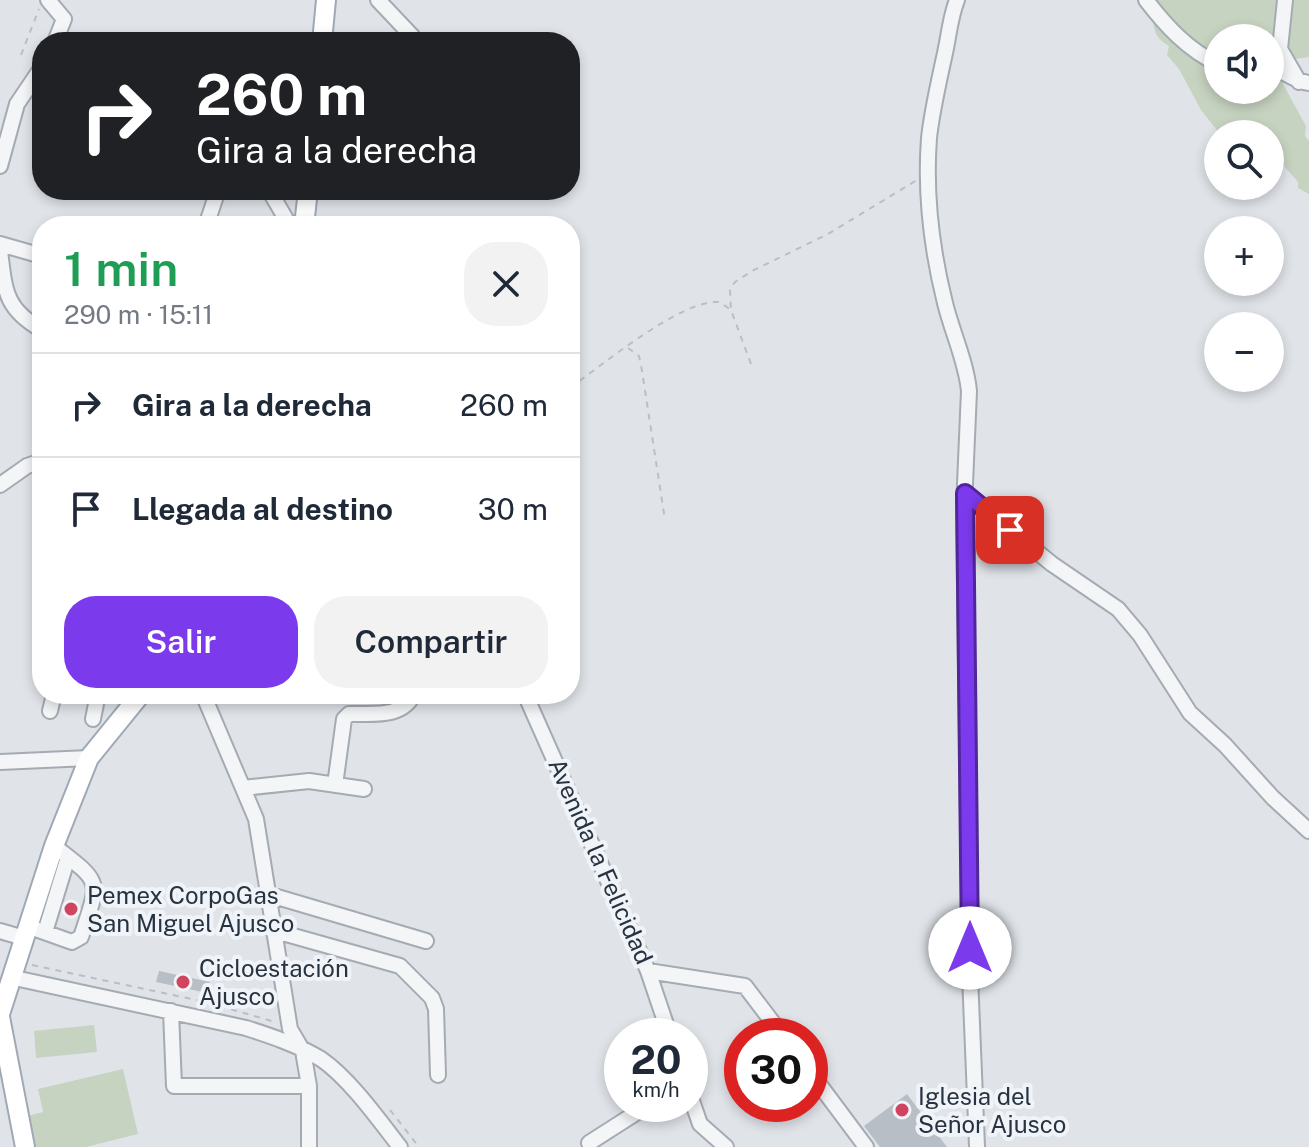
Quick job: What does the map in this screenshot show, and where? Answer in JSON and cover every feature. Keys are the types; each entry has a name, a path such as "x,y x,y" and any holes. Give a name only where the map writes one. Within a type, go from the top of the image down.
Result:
{"main road":[{"path":"323,32 326,0"},
{"path":"25,1147 0,1015 25,932 61,851 89,758 132,704"}],"street":[{"path":"48,0 64,19 59,32"},
{"path":"378,0 408,32"},
{"path":"957,0 951,15 929,139 929,175 932,225 945,302 968,378 965,493 970,975 977,1147"},
{"path":"1146,0 1180,39 1204,56"},
{"path":"1285,0 1280,49 1304,82"},
{"path":"1284,71 1304,82"},
{"path":"0,166 17,104 32,82"},
{"path":"0,244 32,253"},
{"path":"0,251 5,290 13,309 32,323"},
{"path":"0,485 32,464"},
{"path":"965,493 1052,564 1118,609 1140,635 1190,713 1309,831"},
{"path":"50,711 52,704"},
{"path":"93,719 96,704"},
{"path":"207,704 256,819 290,1029 303,1051 309,1086 309,1147"},
{"path":"335,785 344,719 349,714 397,712 409,704"},
{"name":"Avenida la Felicidad","path":"529,704 648,971 745,986 769,1018"},
{"path":"0,762 89,758"},
{"path":"243,788 309,781 364,789"},
{"path":"0,931 45,932 72,942 81,937 96,892 88,874 61,851 45,932"},
{"path":"267,894 426,941"},
{"path":"272,930 400,966 432,998 436,1009 438,1075"},
{"path":"648,971 664,1018"},
{"path":"10,977 246,1028 303,1051 320,1059 340,1075 400,1147"},
{"path":"171,1011 174,1086 309,1086"},
{"path":"828,1096 866,1147"},
{"path":"589,1143 622,1122"},
{"path":"699,1122 726,1147"}],"path":[{"path":"21,55 42,0"},
{"path":"751,364 731,310 730,290 743,275 828,234 910,182 929,175"},
{"path":"580,381 637,339 694,306 719,302 731,310"},
{"path":"628,347 639,356 665,520"},
{"path":"26,964 206,1002 283,1026"}],"green space":[{"path":"1142,0 1309,0 1309,57 1294,59 1288,55 1284,58 1284,24 1204,24 1204,104 1284,104 1284,86 1306,126 1309,194 1298,188 1298,182 1284,166 1284,120 1209,120 1179,69 1167,55 1169,46 1160,39 1153,22 1153,10"},
{"path":"94,1025 97,1052 36,1058 34,1031"},
{"path":"123,1069 138,1134 86,1147 34,1147 27,1116 43,1112 38,1089"}],"building":[{"name":"Cicloestación Ajusco","path":"159,971 210,982 207,993 156,982"},
{"name":"Iglesia del Señor Ajusco","path":"907,1094 947,1147 880,1147 864,1126"}],"place":[{"name":"Pemex CorpoGas San Miguel Ajusco","path":"71,909"},
{"name":"Cicloestación Ajusco","path":"183,982"},
{"name":"Iglesia del Señor Ajusco","path":"902,1110"}],"route":[{"path":"970,948 965,493 1010,530"}]}
